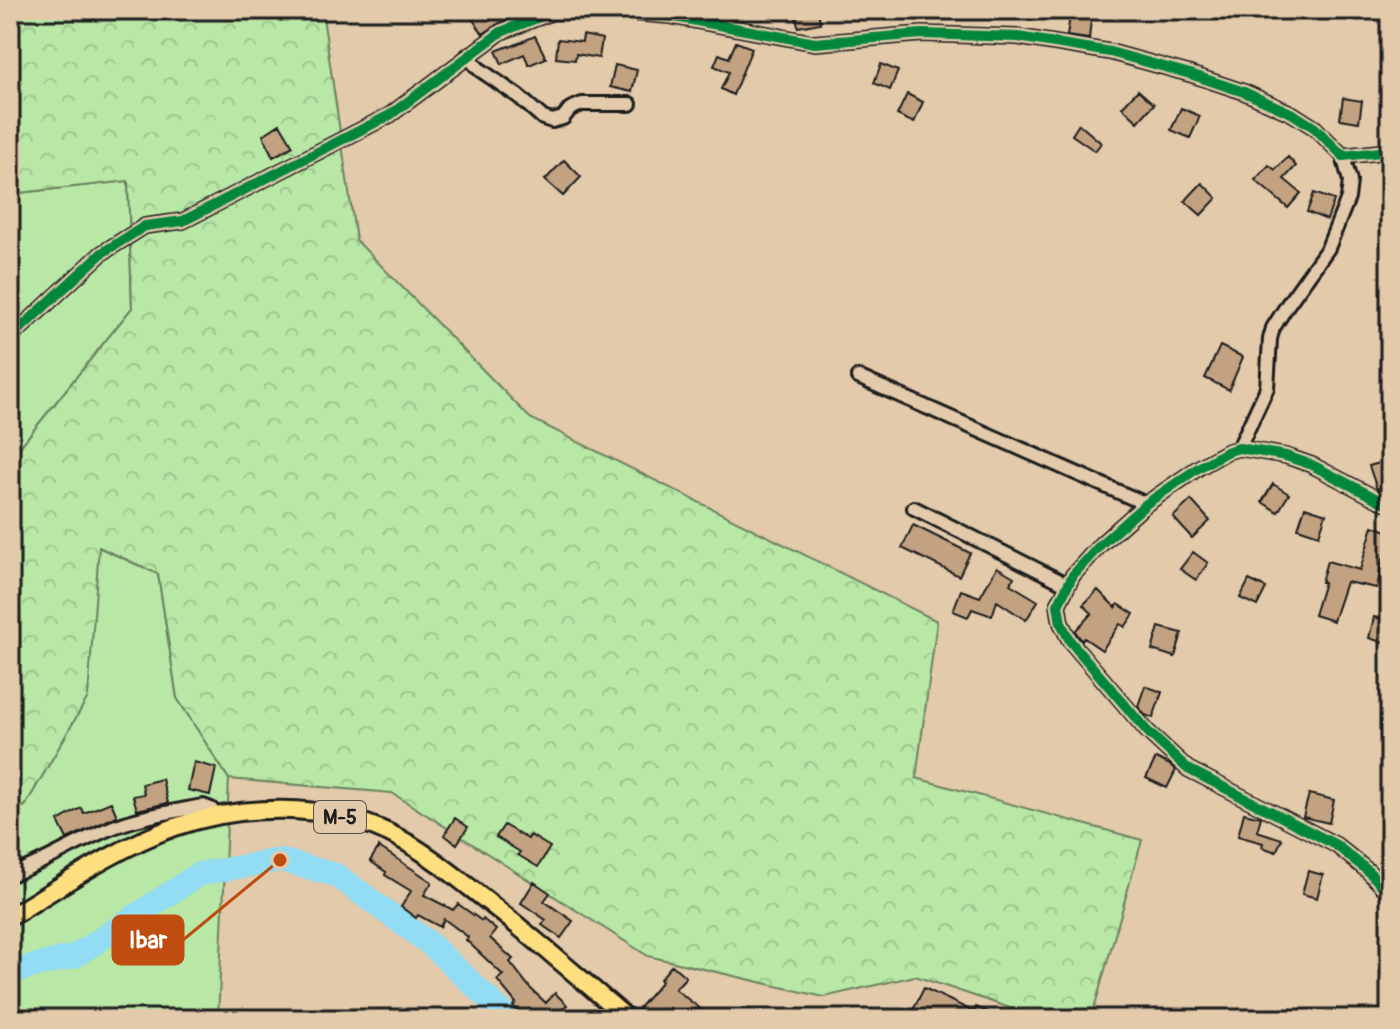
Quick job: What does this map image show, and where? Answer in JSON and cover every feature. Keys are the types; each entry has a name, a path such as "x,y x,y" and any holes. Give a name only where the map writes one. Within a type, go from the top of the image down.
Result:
{"main road":[{"name":"M-5","path":"10,917 127,848 173,828 216,816 276,810 349,819 388,832 416,847 499,910 628,1019"}],"street":[{"path":"10,333 21,328 102,253 145,226 183,221 390,115 501,32 552,12 595,10 670,16 815,43 922,34 1018,37 1110,52 1244,92 1293,114 1315,128 1343,156 1350,181 1348,198 1328,248 1273,328 1267,388 1239,448"},
{"path":"467,56 479,69 543,118 552,121 563,118 570,109 582,104 630,104"},
{"path":"1343,156 1390,151"},
{"path":"858,377 1146,504"},
{"path":"1390,504 1299,460 1239,448 1198,468 1146,504 1101,544 1073,575 1058,605 1064,632 1147,731 1188,769 1336,845 1390,894"},
{"path":"914,508 1068,585"},
{"path":"10,875 38,865 124,823 203,806 211,809 216,816"}],"green space":[{"path":"10,10 322,10 356,240 530,418 937,621 916,778 1142,840 1091,1019 1043,1019 915,976 824,997 648,956 392,793 229,779 177,698 158,574 99,547 88,697 25,806 10,809 10,452 16,452 132,308 128,181 10,194"},
{"path":"128,181 132,308 16,452 10,452 10,194"},
{"path":"98,547 158,574 177,698 229,779 218,1019 10,1018 10,809 25,806 87,698"}],"building":[{"path":"481,10 532,10 483,34 471,17"},
{"path":"795,10 818,10 820,23 798,27"},
{"path":"1070,16 1091,19 1089,39 1067,36"},
{"path":"583,35 602,39 599,58 576,54 575,60 556,58 558,39 582,42"},
{"path":"535,36 546,58 529,65 524,54 502,64 496,51"},
{"path":"736,42 752,48 733,95 721,89 729,72 714,66 719,54 729,58"},
{"path":"881,64 898,71 890,90 874,83"},
{"path":"615,65 637,70 632,92 610,87"},
{"path":"1138,90 1154,104 1138,122 1122,107"},
{"path":"907,94 923,102 914,123 897,115"},
{"path":"1343,98 1362,101 1359,122 1340,119"},
{"path":"1181,108 1200,116 1190,138 1171,130"},
{"path":"280,124 293,146 273,157 263,135"},
{"path":"1079,124 1101,143 1095,151 1072,135"},
{"path":"1288,157 1296,166 1284,179 1301,193 1288,208 1255,180 1269,165 1275,170"},
{"path":"564,160 581,177 563,196 545,180"},
{"path":"1202,183 1217,198 1201,215 1185,201"},
{"path":"1314,193 1334,200 1327,220 1307,212"},
{"path":"1220,346 1243,357 1229,390 1205,378"},
{"path":"1390,460 1390,485 1377,489 1369,466"},
{"path":"1273,484 1289,494 1278,512 1262,502"},
{"path":"1191,500 1210,521 1192,538 1173,517"},
{"path":"1305,507 1326,514 1319,535 1298,528"},
{"path":"913,525 970,553 959,576 902,548"},
{"path":"1373,526 1390,532 1390,560 1383,558 1377,588 1346,582 1333,621 1314,615 1327,561 1360,570"},
{"path":"1193,552 1208,563 1196,580 1180,569"},
{"path":"997,567 1014,577 1010,584 1038,601 1026,620 997,601 992,616 972,609 968,617 953,611 961,590 980,597"},
{"path":"1249,580 1266,588 1257,606 1240,598"},
{"path":"1098,590 1116,608 1118,604 1134,614 1125,627 1120,624 1102,650 1084,638 1082,641 1075,631 1092,613 1083,605"},
{"path":"1374,617 1390,621 1388,644 1369,638"},
{"path":"1159,627 1182,633 1175,657 1152,650"},
{"path":"1145,686 1162,692 1153,718 1145,715 1138,706"},
{"path":"1156,758 1176,770 1167,788 1146,778"},
{"path":"194,762 216,768 210,795 188,790"},
{"path":"162,779 168,803 137,810 133,796 144,794 142,784"},
{"path":"1309,794 1334,800 1329,823 1303,817"},
{"path":"111,802 117,816 67,839 58,821 81,808 84,813"},
{"path":"1244,813 1261,817 1257,831 1282,839 1276,852 1262,847 1263,843 1238,836"},
{"path":"455,818 468,827 457,844 444,835"},
{"path":"504,825 550,847 538,867 496,837"},
{"path":"379,847 432,882 424,895 453,910 458,904 496,930 490,938 513,959 510,962 531,989 546,1003 555,993 567,1005 563,1009 574,1019 526,1019 513,1006 516,1003 497,980 503,975 466,940 468,937 444,919 440,927 418,915 416,918 401,907 411,891 385,875 386,872 370,861"},
{"path":"1308,871 1323,875 1317,898 1302,894"},
{"path":"534,882 550,893 544,901 573,921 561,938 542,925 546,920 521,903"},
{"path":"672,965 686,977 675,989 713,1019 682,1019 669,1008 660,1019 649,1019 638,1009"},
{"path":"924,988 974,1012 976,1007 1005,1019 927,1019 912,1012"}],"waterway":[{"path":"10,972 75,956 199,874 280,860 336,875 429,943 510,1019"}],"cycle path":[{"path":"10,333 21,328 102,253 145,226 183,221 390,115 501,32 552,12 593,10"},
{"path":"597,10 670,16 815,43 922,34 1018,37 1110,52 1244,92 1293,114 1315,128 1343,156 1390,151"},
{"path":"1390,504 1312,465 1286,456 1239,448 1198,468 1146,504 1101,544 1073,575 1058,605 1061,623 1070,641 1147,731 1188,769 1336,845 1390,894"}],"place":[{"name":"Ibar","path":"280,860"}]}
